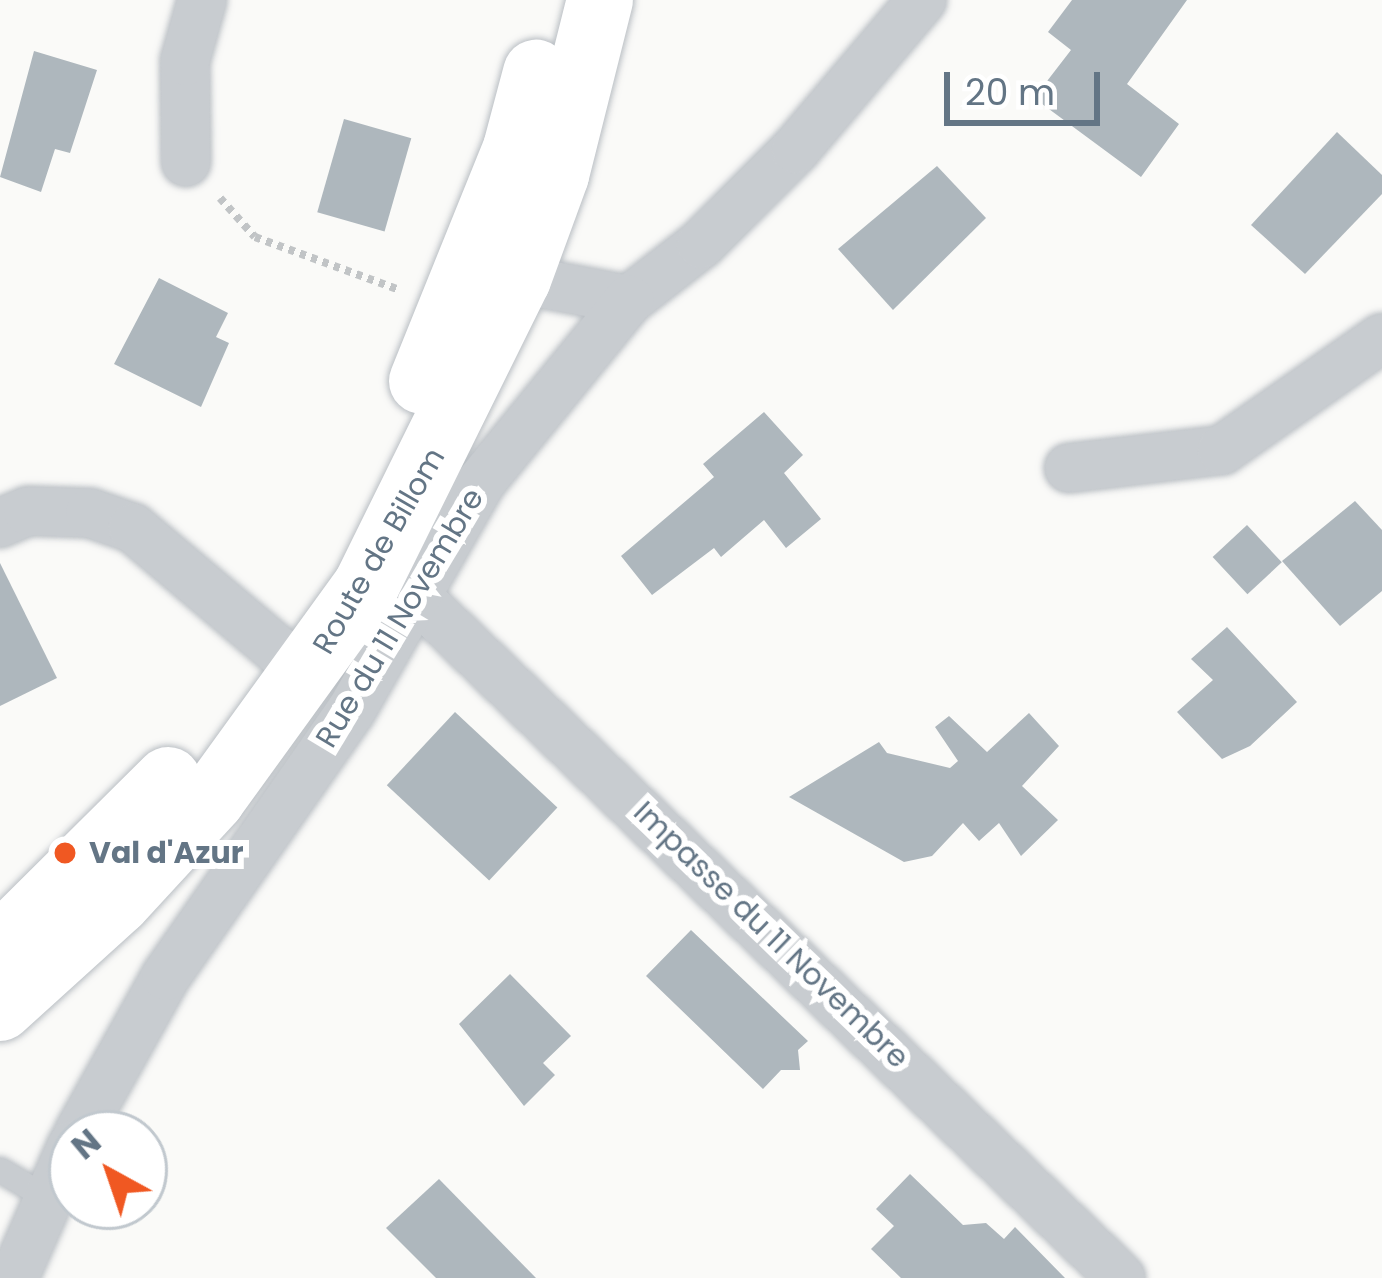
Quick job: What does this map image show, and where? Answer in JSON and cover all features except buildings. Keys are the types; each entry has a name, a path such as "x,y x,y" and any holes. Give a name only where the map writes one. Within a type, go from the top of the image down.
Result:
{"main road":[{"name":"Route de Billom","path":"0,1008 118,901 212,800 291,661 382,474 454,309 516,148 555,0"},
{"name":"Route de Billom","path":"0,947 291,661 414,501 518,279 556,175 600,0"}],"street":[{"path":"186,162 185,61 202,0"},
{"name":"Rue du 11 Novembre","path":"91,1110 166,976 351,711 481,482 629,300 701,244 780,165 922,0"},
{"path":"518,279 629,300"},
{"path":"1069,468 1222,450 1382,338"},
{"path":"0,523 28,512 90,513 133,528 291,661"},
{"name":"Impasse du 11 Novembre","path":"417,596 1121,1278"},
{"path":"14,1278 48,1189"}],"lane":[{"path":"0,1170 44,1196"}],"path":[{"path":"186,162 255,237 454,309"}],"place":[{"name":"Val d'Azur","path":"65,853"}]}
